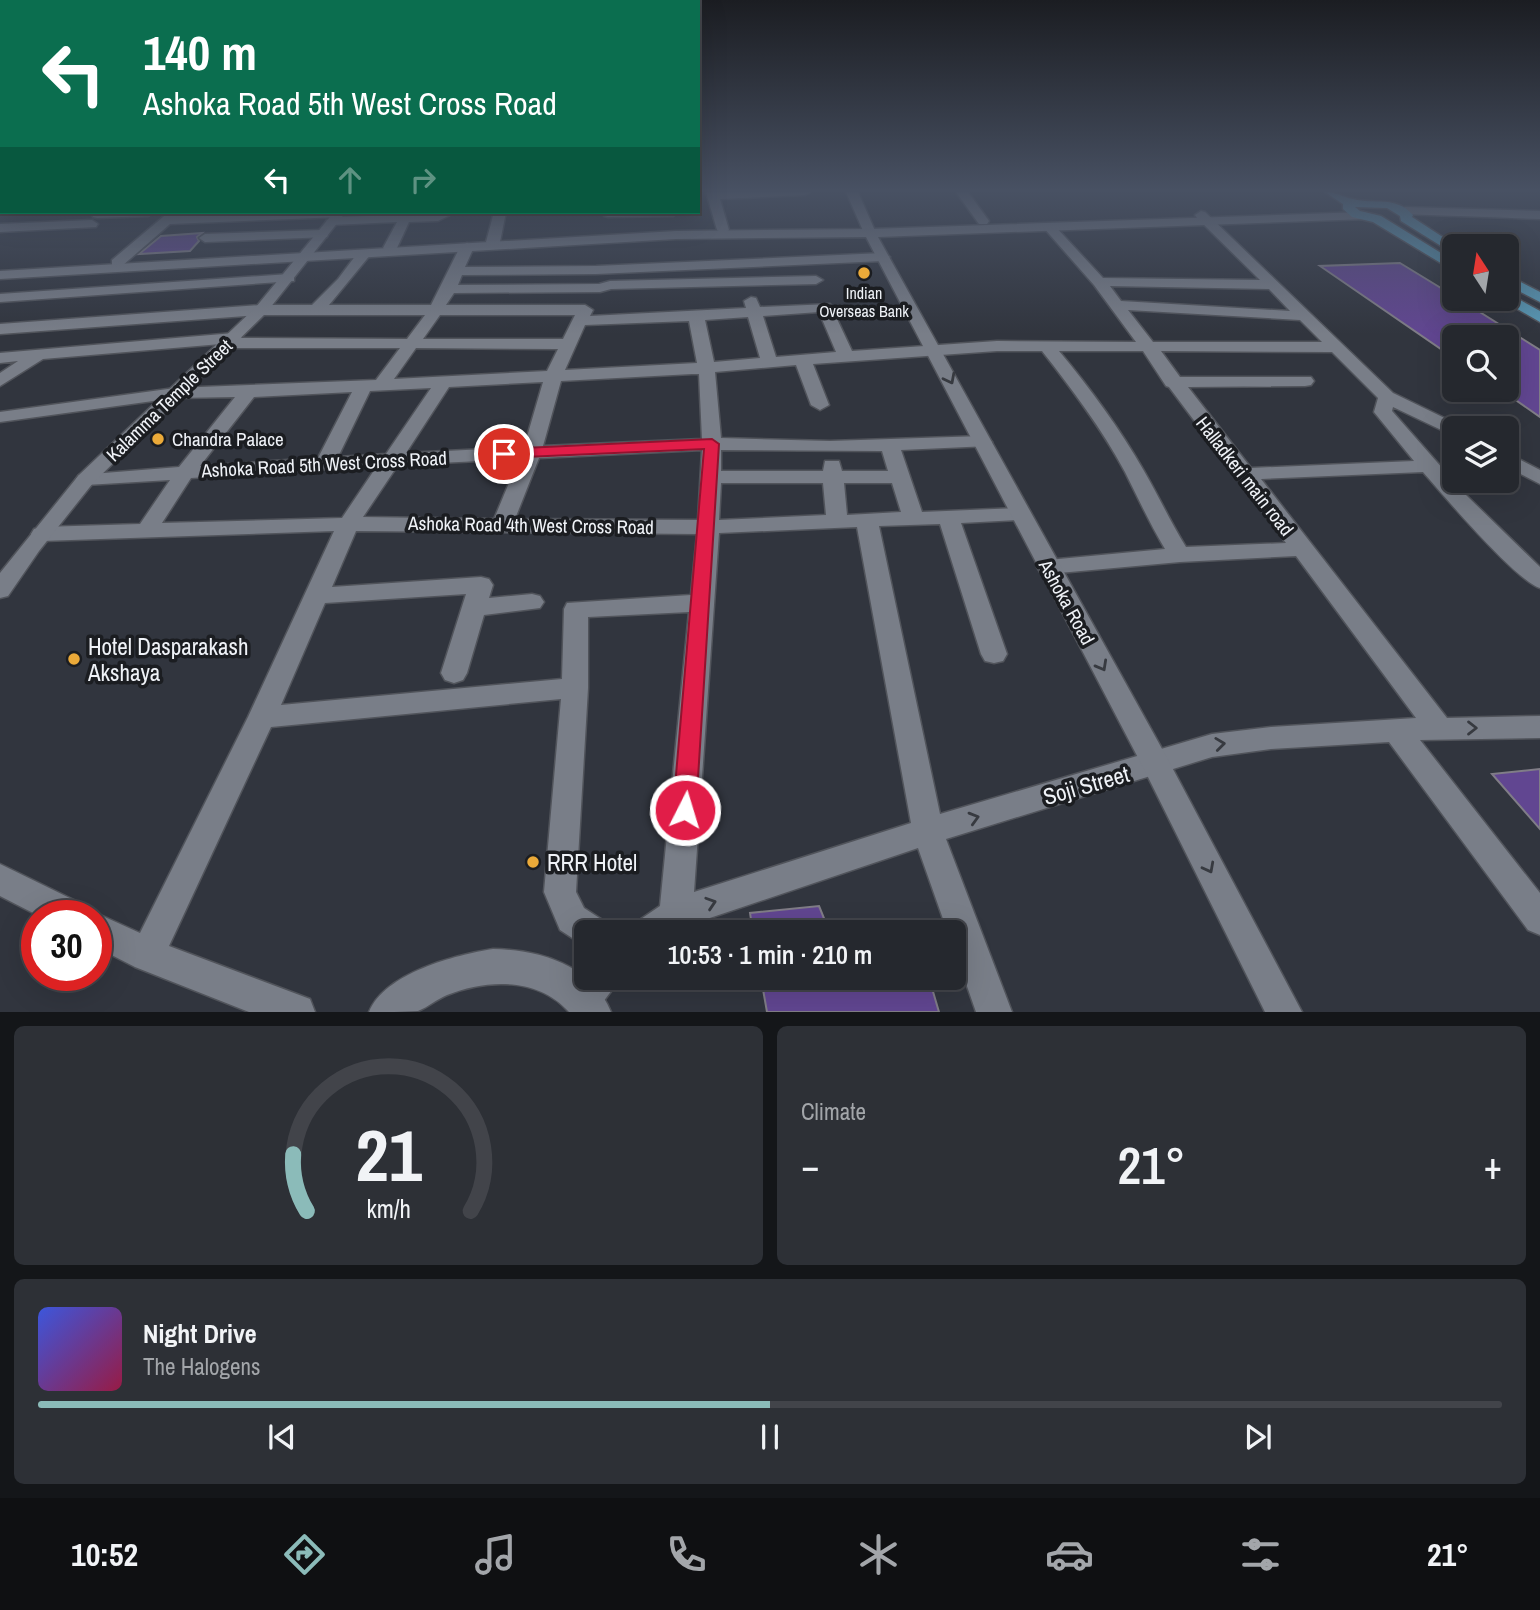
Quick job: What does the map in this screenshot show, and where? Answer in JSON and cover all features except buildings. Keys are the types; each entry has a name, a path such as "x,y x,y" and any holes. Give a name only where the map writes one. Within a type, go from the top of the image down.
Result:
{"main road":[{"path":"1409,239 1442,260"},
{"path":"1519,286 1540,298"},
{"path":"1519,305 1540,317"}],"street":[{"path":"0,382 40,355 54,342 73,316 91,303 94,292 115,266 146,239"},
{"name":"Kalamma Temple Street","path":"0,590 9,566 42,534 86,479 261,310 318,239"},
{"path":"390,248 395,239"},
{"path":"0,275 539,239"},
{"path":"304,255 364,254 602,239"},
{"name":"Ashoka Road","path":"874,239 1156,764 1284,1012"},
{"name":"Halladkeri main road","path":"1060,239 1099,282 1172,382 1440,728"},
{"path":"1226,239 1387,397 1442,424"},
{"path":"383,383 449,289 467,247"},
{"path":"316,310 343,282 364,254"},
{"path":"455,271 596,270 883,257"},
{"path":"812,260 825,307 846,357"},
{"path":"0,270 115,266"},
{"path":"0,298 289,278"},
{"path":"449,289 600,288 610,285 816,280"},
{"path":"1099,282 1273,285"},
{"path":"746,283 770,363"},
{"path":"1115,305 1303,316"},
{"path":"580,321 825,307"},
{"path":"0,329 261,310 585,310 554,375 532,452 502,524"},
{"path":"676,914 711,477 709,368 696,316"},
{"path":"0,358 231,341 569,344"},
{"path":"1045,346 1080,388 1134,471 1153,511 1180,555"},
{"path":"0,417 175,393 249,392 709,368 934,349 1045,346 1334,347"},
{"path":"803,360 820,405"},
{"path":"147,955 262,717 348,524 445,380"},
{"path":"1172,382 1305,380"},
{"path":"325,464 363,385"},
{"path":"146,531 185,472 249,392"},
{"path":"1387,397 1384,412 1428,466 1489,534 1540,580"},
{"name":"Ashoka Road 5th West Cross Road","path":"86,479 394,459 712,444 830,447 982,442"},
{"path":"889,443 914,519"},
{"path":"830,447 837,522"},
{"path":"1243,474 1428,466"},
{"path":"1519,466 1540,478"},
{"path":"711,477 901,477"},
{"name":"Ashoka Road 4th West Cross Road","path":"42,534 348,524 708,527 1020,514"},
{"path":"948,517 994,653"},
{"path":"867,521 928,831 994,1012"},
{"path":"1048,567 1180,555 1301,549"},
{"path":"316,596 481,585 454,673"},
{"path":"474,608 532,602"},
{"path":"574,920 561,892 575,688 576,609 701,603"},
{"path":"262,717 575,688"},
{"name":"Soji Street","path":"668,920 676,914 928,831 1156,764 1183,751 1210,745 1395,729 1540,727"},
{"path":"1395,729 1540,919"},
{"path":"1,880 40,900"},
{"path":"112,937 147,955 297,1012"},
{"path":"387,1012 405,996 453,972 501,964 546,973 592,996"}],"place":[{"name":"Indian Overseas Bank","path":"864,273"},
{"name":"Chandra Palace","path":"158,439"},
{"name":"Hotel Dasparakash Akshaya","path":"74,659"},
{"name":"RRR Hotel","path":"533,862"}],"route":[{"path":"504,454 712,444 708,527 685,810"}]}
